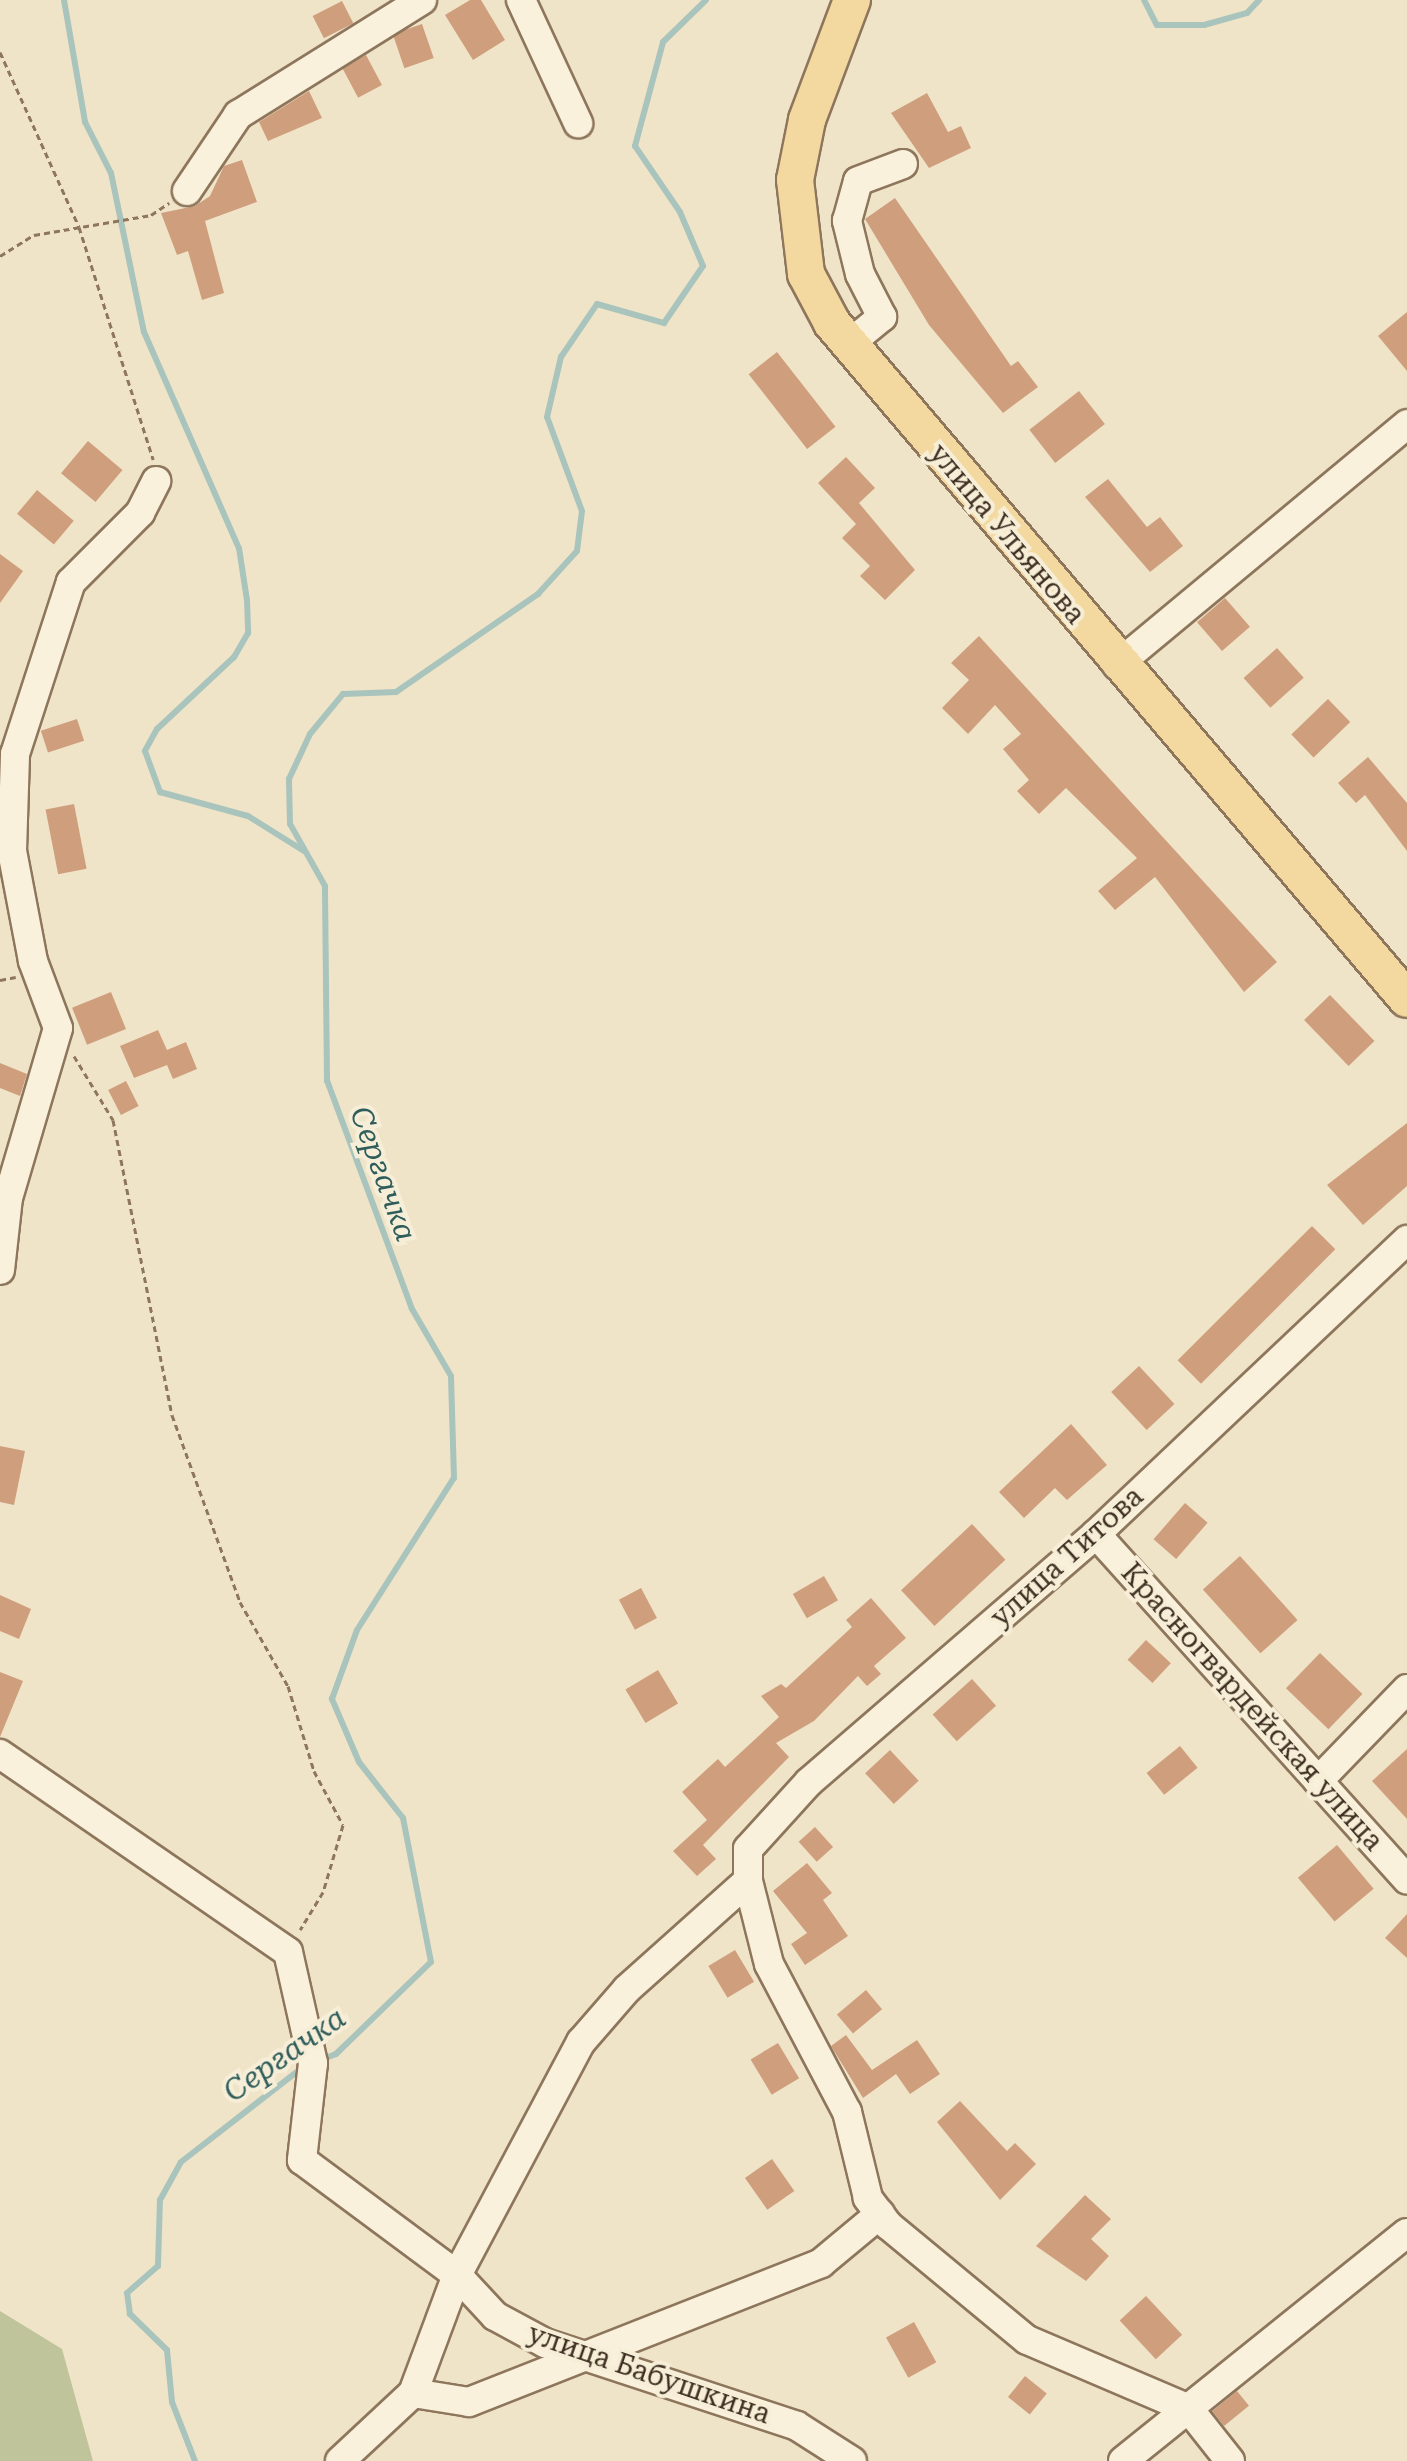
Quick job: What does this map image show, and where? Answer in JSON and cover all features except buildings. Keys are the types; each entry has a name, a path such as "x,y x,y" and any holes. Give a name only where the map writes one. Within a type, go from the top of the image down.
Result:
{"main road":[{"name":"улица Ульянова","path":"852,0 807,120 795,180 806,274 849,344 1117,665 1407,999"}],"street":[{"path":"187,191 238,115 422,0"},
{"path":"521,0 578,123"},
{"path":"849,344 882,317 860,274 847,221 858,181 903,164"},
{"path":"1117,665 1407,424"},
{"path":"0,1270 8,1198 58,1028 33,961 12,851 15,754 71,582 140,513 156,481"},
{"name":"улица Титова","path":"748,1881 748,1849 809,1782 1096,1534 1407,1240"},
{"name":"Красногвардейская улица","path":"1096,1534 1407,1880"},
{"path":"1318,1781 1407,1689"},
{"path":"0,1754 288,1952"},
{"path":"340,2461 413,2393 457,2275 581,2042 627,1989 748,1881 769,1964 847,2112 868,2198 880,2214 1027,2340 1189,2409 1230,2461"},
{"name":"улица Бабушкина","path":"288,1952 313,2063 302,2160 457,2275 495,2316 545,2343 589,2353 797,2426 852,2461"},
{"path":"413,2393 469,2402 821,2263 880,2214"},
{"path":"1123,2461 1407,2233"}],"path":[{"path":"0,52 79,227 90,280 150,438 156,481"},
{"path":"0,256 34,235 136,218 187,191"},
{"path":"58,1028 113,1120 172,1415 240,1602 288,1686 314,1771 343,1825 323,1892 288,1952"}],"green space":[{"path":"0,2311 62,2349 93,2461 0,2461"}],"waterway":[{"path":"64,0 85,122 111,173 144,332 239,548 247,600 248,633 234,657 157,729 145,751 160,792 248,816 304,851"},
{"name":"Сергачка","path":"321,2060 336,2054 431,1962 403,1818 359,1762 332,1699 357,1630 454,1478 451,1376 412,1309 327,1081 325,886 290,824 289,779 310,734 343,694 396,692 538,594 577,551 582,511 547,417 561,357 597,304 664,323 703,266 680,212 635,146 663,42 706,0"},
{"name":"Сергачка","path":"1144,0 1157,25 1204,25 1247,13 1259,0"},
{"name":"Сергачка","path":"195,2461 172,2402 167,2350 130,2314 127,2293 158,2266 160,2200 181,2162 303,2067"}]}
